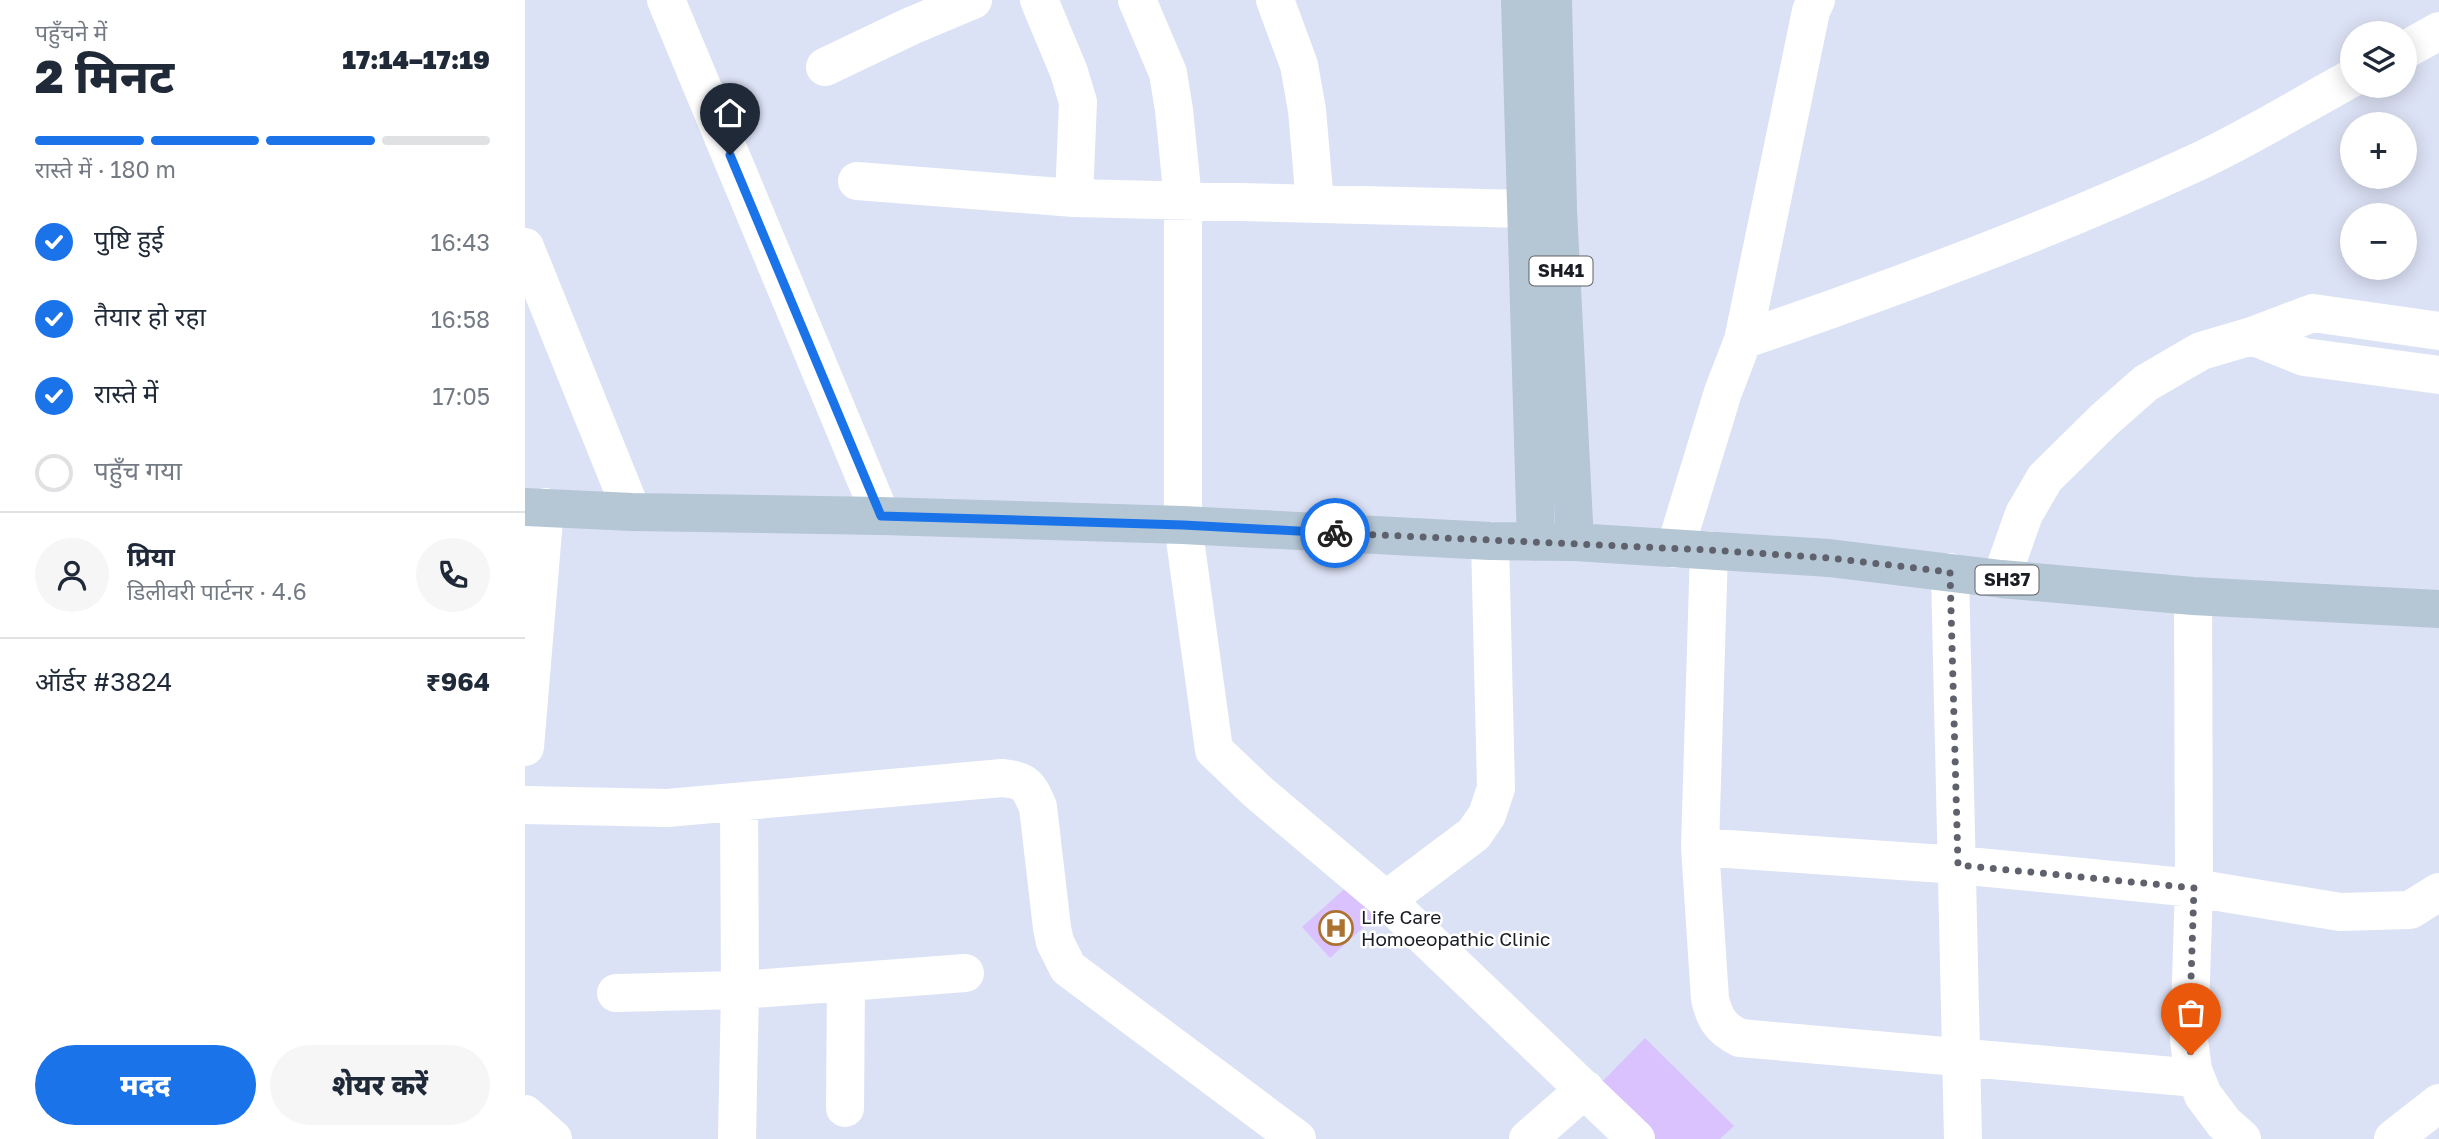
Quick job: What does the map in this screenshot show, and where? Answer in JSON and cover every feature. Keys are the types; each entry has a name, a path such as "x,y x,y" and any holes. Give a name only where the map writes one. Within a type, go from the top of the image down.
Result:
{"main road":[{"name":"SH41","path":"1520,0 1536,542"},
{"name":"SH41","path":"1553,0 1558,210 1575,542"},
{"path":"535,507 632,512 1183,525 1490,541 1575,542"},
{"name":"SH37","path":"1575,542 1829,558 2001,579 2193,596 2439,609"}],"street":[{"path":"666,0 881,516"},
{"path":"825,67 905,13 973,0"},
{"path":"1039,0 1069,72 1078,102 1074,198"},
{"path":"1137,0 1168,73 1174,110 1183,200 1183,525 1214,750 1258,792 1386,900 1636,1139"},
{"path":"1275,0 1299,65 1307,110 1315,203"},
{"path":"1815,0 1742,341 1723,392 1692,549 1700,846 1710,999 1714,1017 1726,1031 1740,1038 2196,1078"},
{"path":"2417,43 2439,31"},
{"path":"1742,341 1944,270 2078,215 2196,163 2340,85"},
{"path":"857,181 1074,198 1525,209"},
{"path":"525,247 632,512"},
{"path":"2001,579 2024,514 2045,478 2146,383 2201,351 2252,336 2313,313 2439,331"},
{"path":"2252,336 2304,357 2439,375"},
{"path":"526,726 535,507"},
{"path":"1386,900 1474,834 1487,815 1496,788 1490,541"},
{"path":"1950,572 1963,1139"},
{"path":"2193,596 2194,888 2189,1040 2193,1070 2203,1094 2224,1123 2242,1139"},
{"path":"525,805 667,808 1002,779 1019,780 1031,789 1038,807 1052,928 1055,942 1068,968 1297,1139"},
{"path":"737,1139 740,990 739,803"},
{"path":"1700,846 1958,865 2194,888 2340,912 2410,910 2439,892"},
{"path":"616,993 740,990 965,973"},
{"path":"845,1108 846,982"},
{"path":"1528,1139 1585,1089"},
{"path":"2393,1139 2439,1103"},
{"path":"525,1114 552,1139"}],"building":[{"path":"1352,882 1380,912 1330,958 1302,927"},
{"path":"1645,1038 1734,1126 1720,1139 1648,1139 1596,1088"}],"way so far":[{"path":"1335,533 1709,550 1829,558 1950,572 1958,865 2194,888 2189,1040 2191,1055"}],"place":[{"name":"Life Care Homoeopathic Clinic","path":"1336,928"}],"route":[{"path":"730,155 881,516 1183,525 1335,533"}]}
